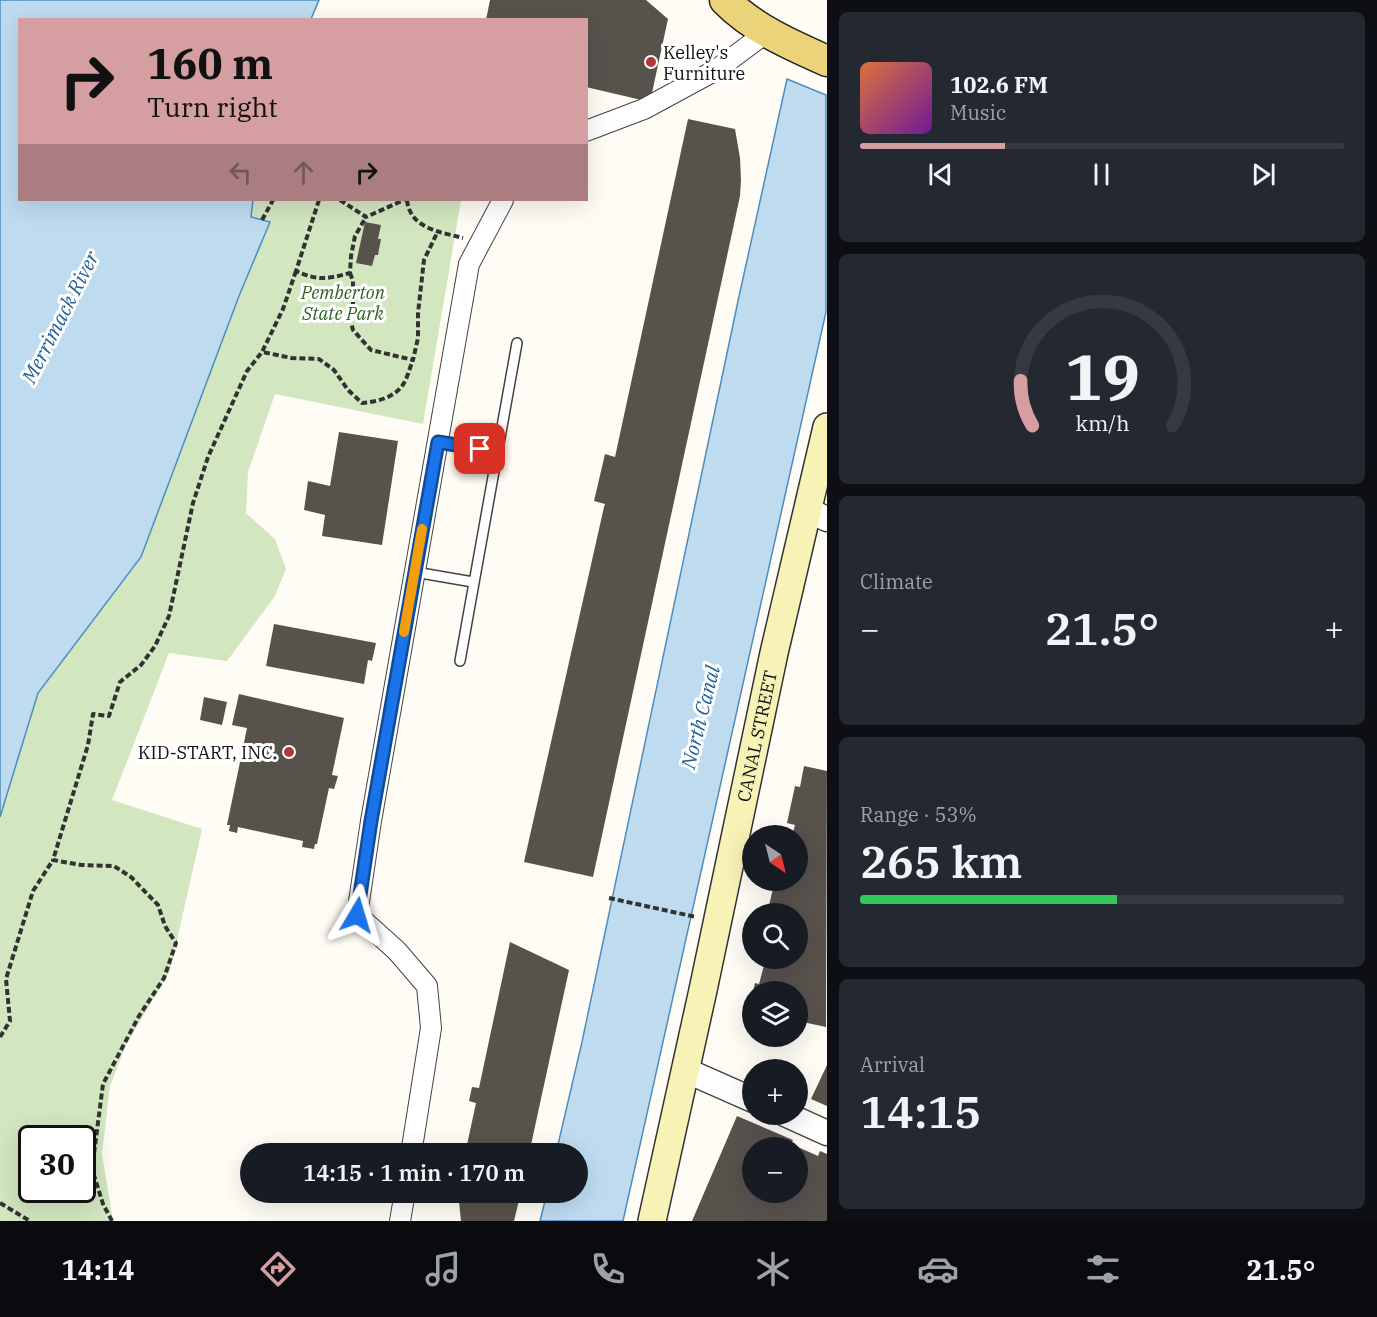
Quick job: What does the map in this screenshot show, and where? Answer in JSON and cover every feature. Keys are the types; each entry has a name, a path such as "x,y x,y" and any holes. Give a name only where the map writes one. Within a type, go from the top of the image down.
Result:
{"main road":[{"path":"725,0 777,38 826,61"},
{"name":"CANAL STREET","path":"652,1221 774,652 817,514 826,427"}],"street":[{"path":"588,130 644,109 777,38"},
{"path":"413,1143 431,1028 427,986 398,951 357,915 371,821 469,264 502,201"},
{"path":"685,1070 742,1095"},
{"path":"808,1125 826,1133"},
{"path":"400,1221 403,1203"}],"lane":[{"path":"460,661 517,343"},
{"path":"438,442 497,452"},
{"path":"415,572 474,582"}],"path":[{"path":"262,220 272,201"},
{"path":"0,1037 10,1021 6,979 33,891 53,860 88,744 93,714 109,716 120,682 141,665 155,646 168,616 193,503 208,457 247,371 262,352 283,309 319,201"},
{"path":"342,201 366,217"},
{"path":"403,201 366,217 355,236 350,273 353,281 353,303 349,315 353,330 371,350 413,360"},
{"path":"406,201 414,218 426,228 481,242"},
{"path":"262,352 292,358 319,359 334,370 348,390 362,403 376,402 391,395 404,384 413,360 418,338 418,313 424,260 438,231"},
{"path":"297,271 309,277 330,279 350,273"},
{"path":"53,860 81,865 114,866 131,877 158,905 165,926 176,943 164,978 139,1016 103,1084 92,1169 111,1221"},
{"path":"609,898 700,917"},
{"path":"0,1203 30,1221"}],"green space":[{"name":"Pemberton State Park","path":"253,201 461,201 423,424 275,394 248,472 246,513 275,539 286,569 275,596 227,661 169,653 112,800 202,829 170,971 126,1045 110,1086 102,1154 113,1221 0,1221 0,817 38,693 141,557 239,296 270,223 251,217"}],"water":[{"name":"Merrimack River","path":"0,0 319,0 311,18 18,18 18,201 253,201 251,217 270,222 239,296 141,557 38,693 0,817"},
{"name":"North Canal","path":"787,79 826,95 826,312 623,1221 540,1221 544,1203 588,1203 588,1143 558,1143 582,1042"}],"building":[{"path":"490,0 646,0 668,19 650,102 588,87 588,18 486,18"},
{"path":"688,119 735,129 740,158 740,196 593,877 524,862 605,504 594,501 605,454 615,457"},
{"path":"365,222 381,225 378,255 375,255 372,266 356,263"},
{"path":"339,432 398,441 382,545 322,536 325,515 304,510 308,481 330,486"},
{"path":"274,624 376,643 372,661 368,660 364,684 266,666"},
{"name":"KID-START, INC.","path":"239,694 344,718 332,775 338,776 334,789 329,788 314,849 302,847 303,841 238,827 237,833 229,831 230,825 227,825 247,728 232,725"},
{"path":"204,697 227,702 222,725 200,720"},
{"path":"804,766 827,771 826,1027 808,1023 808,981 760,981 763,969 808,969 808,903 770,903 772,891 808,891 808,825 787,823 795,786 800,787"},
{"path":"510,942 569,970 531,1143 467,1143 476,1103 469,1101 472,1087 479,1088"},
{"path":"827,1065 827,1106 811,1099"},
{"path":"737,1116 742,1118 742,1125 758,1125 786,1137 742,1137 742,1203 808,1203 808,1152 818,1156 820,1151 827,1154 827,1221 692,1221"},
{"path":"459,1203 518,1203 514,1221 461,1221"}],"slow traffic":[{"path":"404,632 422,529"}],"place":[{"name":"Kelley's Furniture","path":"651,62"},
{"name":"KID-START, INC.","path":"289,752"}],"route":[{"path":"357,915 371,821 438,442 480,449"}]}
